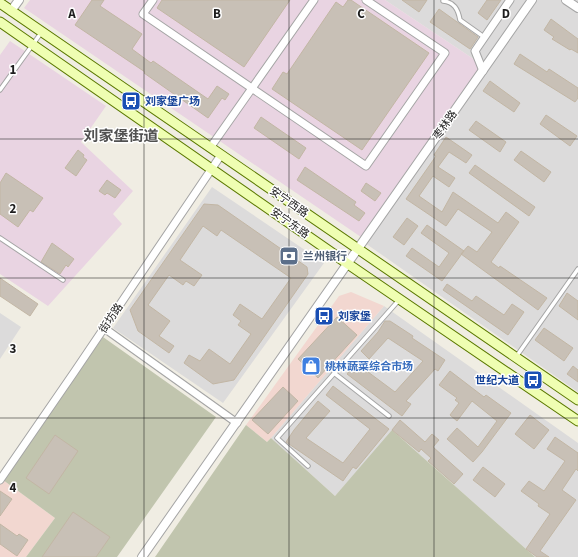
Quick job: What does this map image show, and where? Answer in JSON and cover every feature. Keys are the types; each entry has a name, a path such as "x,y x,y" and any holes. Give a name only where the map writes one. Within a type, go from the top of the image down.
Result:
{"main road":[{"name":"安宁西路","path":"0,3 578,400"},
{"path":"1,24 11,11"},
{"name":"安宁东路","path":"1,24 33,44 348,264 578,421"}],"street":[{"path":"11,11 19,0"},
{"path":"153,0 143,14 366,166 445,53 366,0"},
{"path":"210,148 314,0"},
{"path":"483,71 475,50 510,0"},
{"name":"枣林路","path":"142,557 532,0"},
{"path":"566,0 578,8"},
{"name":"街坊路","path":"0,480 221,155"},
{"path":"104,328 237,423"}],"lane":[{"path":"442,1 454,4 460,20 484,38"},
{"path":"0,90 42,32"},
{"path":"0,238 63,280"},
{"path":"515,357 578,269"},
{"path":"308,466 277,438 400,299"},
{"path":"334,373 389,416"}],"shaded area":[{"path":"30,0 385,0 484,66 361,237 24,8"},
{"path":"385,0 527,0 484,66"},
{"path":"530,0 578,0 578,392 365,243"},
{"path":"10,41 106,106 81,142 133,191 113,214 122,224 48,306 0,274 0,55"},
{"path":"212,187 324,263 223,403 113,328"},
{"name":"桃林蔬菜综合市场","path":"351,292 384,306 267,442 246,425 339,296"},
{"path":"384,306 578,443 578,557 535,557 393,431 335,496 271,438"},
{"path":"0,313 21,327 0,359"},
{"path":"103,337 216,417 117,557 26,557 55,518 3,480"},
{"path":"246,425 267,442 271,438 335,496 392,430 535,557 155,557"},
{"path":"3,480 55,518 26,557 0,557 0,484"}],"building":[{"path":"92,0 104,0 100,6 142,34 132,49 151,63 153,61 208,99 217,86 229,94 225,100 222,98 208,118 144,73 145,72 75,25"},
{"path":"162,0 290,0 244,67 157,8"},
{"path":"348,0 351,0 429,53 362,150 272,89 283,72 287,74 336,2 343,7"},
{"path":"402,0 427,0 419,12"},
{"path":"487,0 501,0 487,20 478,13"},
{"path":"439,9 478,37 470,49 430,22"},
{"path":"551,19 578,39 578,53 552,39 554,37 544,30"},
{"path":"520,54 547,72 549,69 578,88 578,98 575,102 514,64"},
{"path":"490,81 520,103 514,112 483,91"},
{"path":"546,115 577,136 570,146 540,124"},
{"path":"261,117 306,148 299,159 254,128"},
{"path":"476,121 506,142 500,152 469,130"},
{"path":"446,137 472,155 466,163 449,152 438,167 455,178 449,187 433,176 419,196 442,212 453,192 498,223 506,212 519,222 491,262 499,268 500,266 547,298 538,310 461,254 468,246 477,252 492,232 458,209 446,226 406,199 436,156 434,155"},
{"path":"78,150 87,160 76,176 65,168"},
{"path":"521,151 551,172 544,182 514,160"},
{"path":"475,165 535,207 529,216 469,173"},
{"path":"305,167 356,202 354,205 365,213 359,221 297,180"},
{"path":"6,173 43,198 33,212 30,210 18,227 0,214 0,183"},
{"path":"107,180 121,190 115,198 107,193 105,195 99,191"},
{"path":"366,183 381,193 375,201 361,191"},
{"path":"204,204 218,205 307,267 308,274 234,380 213,384 184,363 189,355 200,361 209,349 230,364 251,334 238,325 241,321 233,315 240,304 262,319 291,278 221,230 217,236 203,226 180,260 202,275 194,286 186,281 183,285 169,275 148,305 170,321 159,336 174,346 169,353 138,331 130,310"},
{"path":"407,218 418,226 404,245 393,237"},
{"path":"427,225 464,251 442,281 406,256 412,248 439,267 449,253 421,233"},
{"path":"52,243 74,259 68,267 66,265 60,274 41,262"},
{"path":"0,278 38,304 30,316 0,296"},
{"path":"447,284 472,301 476,296 504,315 512,304 524,312 508,335 443,290"},
{"path":"567,293 578,301 578,320 559,306"},
{"path":"337,317 357,335 318,378 298,359"},
{"path":"385,321 390,321 445,360 438,371 435,369 406,401 411,404 402,416 347,374 356,363 395,392 423,361 388,338 369,359 361,351 378,332"},
{"path":"544,328 573,348 564,361 535,340"},
{"path":"573,366 578,370 578,382 567,374"},
{"path":"450,371 484,397 486,395 511,413 473,462 447,439 457,428 478,447 497,421 472,401 457,421 450,415 459,403 455,400 457,398 439,385"},
{"path":"333,386 389,429 356,469 353,467 343,481 286,442 318,401 330,411 306,438 343,463 370,429 326,395"},
{"path":"283,387 298,401 268,434 252,420"},
{"path":"530,415 549,430 534,449 515,434"},
{"path":"400,420 425,442 432,434 439,440 433,447 463,474 454,484 428,461 431,458 421,449 419,452 392,430"},
{"path":"55,435 78,451 49,494 26,478"},
{"path":"555,437 578,453 578,471 576,469 562,490 576,500 540,551 549,557 537,557 526,549 550,514 521,491 529,481 544,491 565,461 547,449"},
{"path":"483,467 505,484 495,497 473,480"},
{"path":"0,491 12,499 0,516"},
{"path":"73,512 110,537 96,557 42,557"},
{"path":"0,524 17,536 19,534 28,540 17,556 0,544"}],"place":[{"name":"刘家堡广场","path":"131,101"},
{"name":"兰州银行","path":"289,256"},
{"name":"刘家堡","path":"324,316"},
{"name":"桃林蔬菜综合市场","path":"311,366"},
{"name":"世纪大道","path":"533,380"}],"district":[{"name":"刘家堡街道","path":"121,136"}]}
